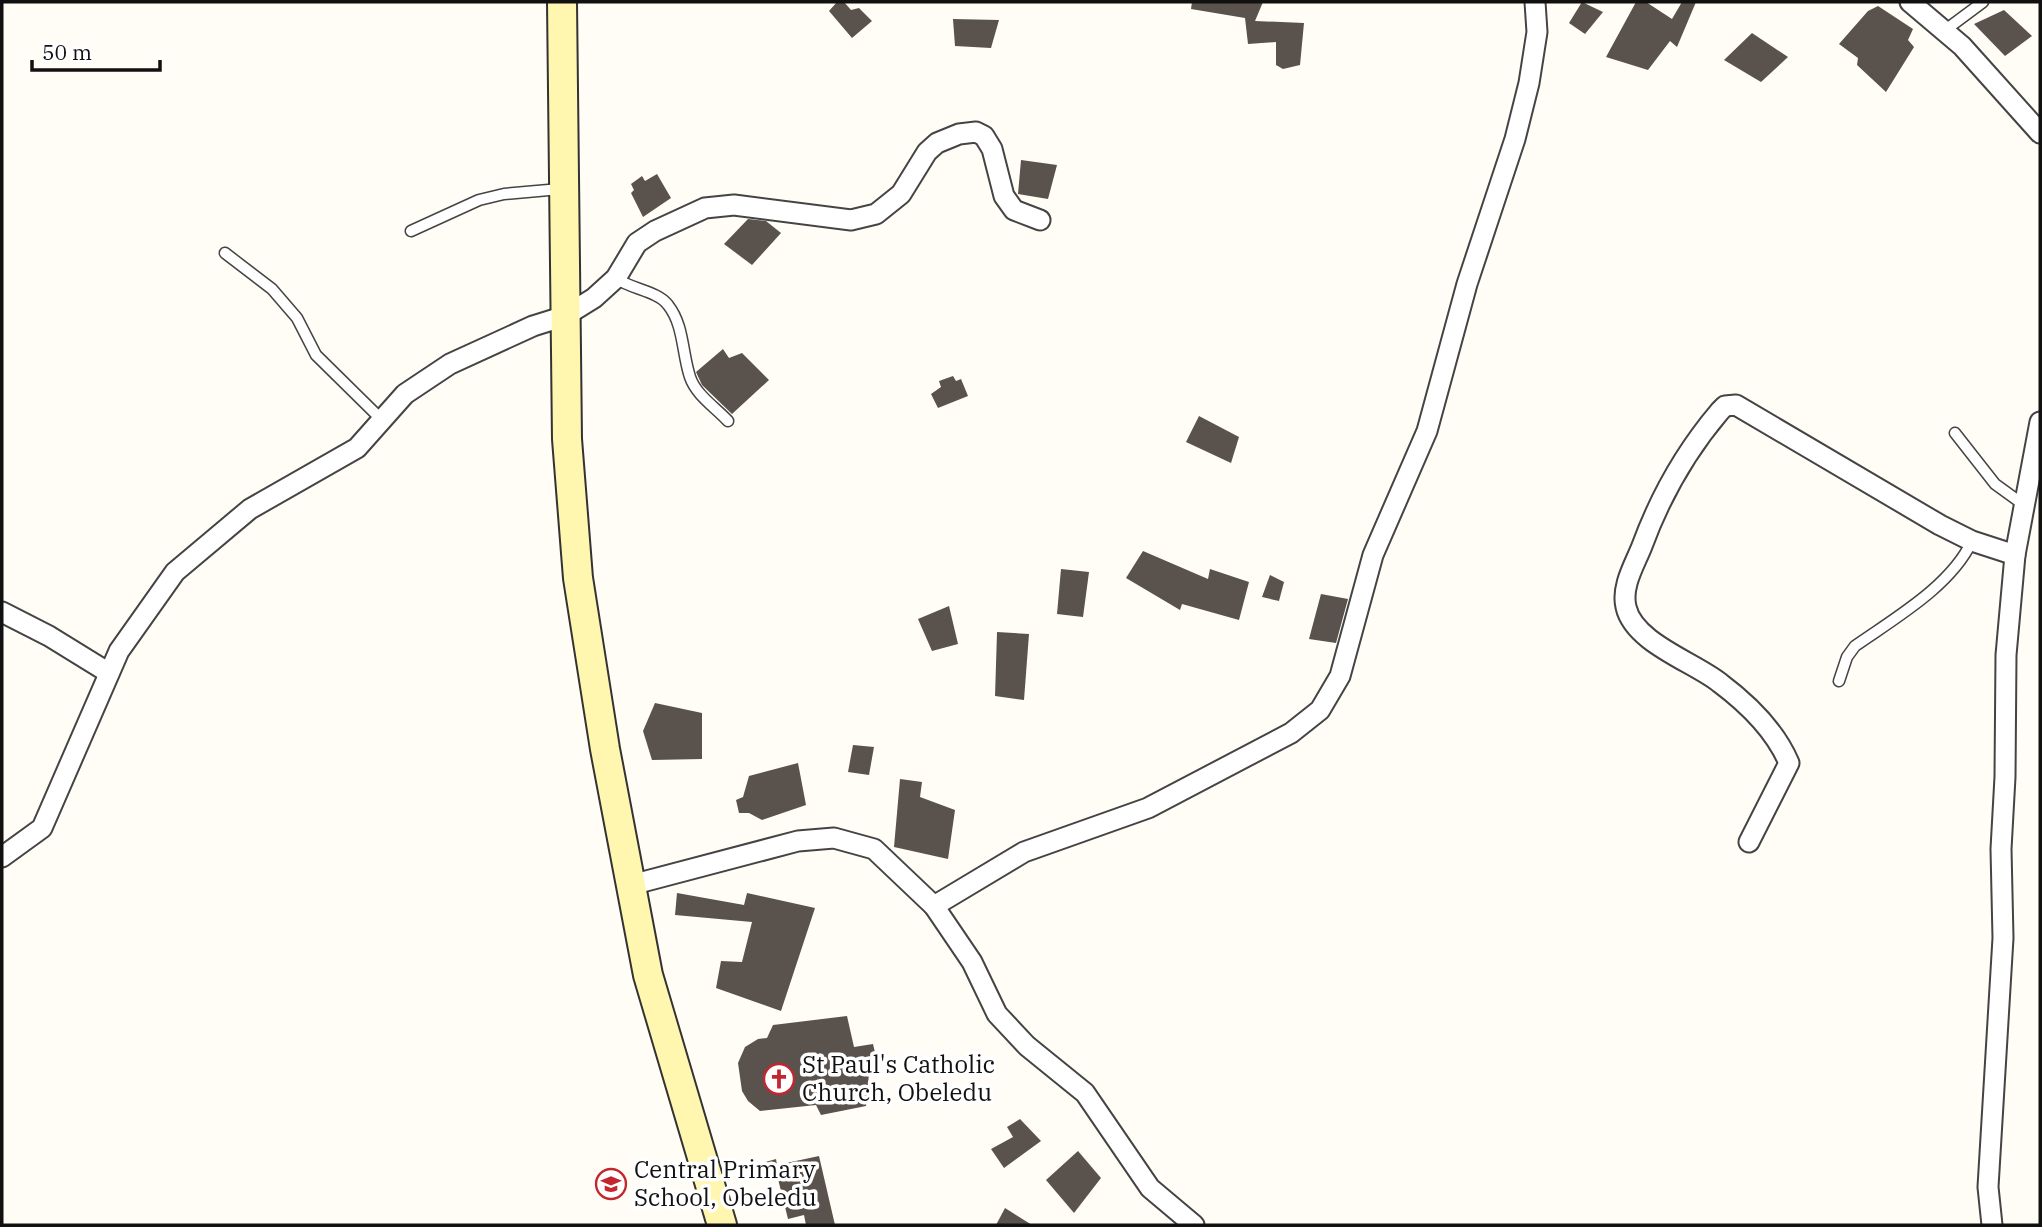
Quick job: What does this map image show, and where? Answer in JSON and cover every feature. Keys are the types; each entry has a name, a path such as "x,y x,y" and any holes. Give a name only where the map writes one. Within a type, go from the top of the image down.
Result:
{"main road":[{"path":"562,2 566,439 578,578 605,749 648,975 722,1225"}],"street":[{"path":"934,906 1024,852 1148,808 1291,733 1320,710 1340,676 1373,555 1427,431 1467,284 1515,139 1529,83 1537,32 1535,2"},
{"path":"1910,2 1999,84 2040,134"},
{"path":"2,857 42,828 119,651 175,572 250,509 357,448 405,394 450,364 533,326 565,316 594,298 616,278 637,243 679,218 705,208 769,208 850,220 876,215 901,194 927,152 937,143 959,134 976,132 984,136 992,149 1004,197 1014,210 1040,220"},
{"path":"1749,842 1789,763 1783,749 1761,719 1720,682 1658,647 1642,631 1626,608 1626,584 1650,524 1668,486 1709,423 1725,406 1736,405 1972,541 2015,555"},
{"path":"1992,1225 1988,1187 2003,938 2000,849 2005,777 2006,654 2015,555 2040,422"},
{"path":"2,612 49,636 109,673"},
{"path":"631,885 798,841 834,838 874,849 934,906 972,962 997,1014 1027,1046 1085,1093 1150,1188 1194,1225"}],"lane":[{"path":"1944,31 1983,2"},
{"path":"411,231 479,200 504,194 564,188"},
{"path":"225,253 272,289 297,318 316,355 382,420"},
{"path":"616,278 627,287 667,302 678,321 690,379 705,401 728,421"},
{"path":"1955,433 1995,484 2024,505"},
{"path":"1839,681 1847,657 1855,646 1948,575 1964,558 1972,541"}],"building":[{"path":"837,2 844,2 851,10 859,8 872,21 852,38 829,11"},
{"path":"1192,2 1263,2 1255,21 1304,23 1300,65 1283,69 1276,65 1276,42 1248,44 1245,18 1191,9"},
{"path":"1582,2 1603,12 1585,34 1569,23"},
{"path":"1636,2 1646,2 1672,19 1682,2 1696,2 1677,47 1670,41 1648,70 1606,57"},
{"path":"1878,6 1913,29 1908,40 1914,47 1886,92 1857,65 1858,58 1839,44 1868,11"},
{"path":"2004,10 2032,36 2005,56 1974,24"},
{"path":"953,19 999,20 991,48 955,46"},
{"path":"1752,33 1788,57 1761,82 1724,60"},
{"path":"1021,160 1057,165 1048,199 1018,194"},
{"path":"657,174 671,198 643,217 631,193 634,190 631,184 642,176 645,181"},
{"path":"748,219 766,221 781,233 752,265 724,244"},
{"path":"723,349 729,358 742,353 769,380 732,414 702,385 696,372"},
{"path":"953,376 956,381 961,379 968,396 938,408 931,394 941,387 939,381"},
{"path":"1199,416 1239,437 1231,463 1186,442"},
{"path":"1143,551 1208,579 1210,569 1249,582 1239,620 1182,604 1180,610 1126,578"},
{"path":"1061,569 1089,572 1083,617 1057,614"},
{"path":"1270,575 1284,582 1279,601 1262,597"},
{"path":"1321,594 1348,599 1336,643 1309,639"},
{"path":"949,606 958,644 932,651 918,619"},
{"path":"997,632 1029,634 1024,700 995,696"},
{"path":"655,703 702,713 702,759 652,760 643,731"},
{"path":"853,745 874,747 869,775 848,772"},
{"path":"798,763 806,805 762,820 749,813 739,813 736,800 743,797 749,776"},
{"path":"900,779 922,782 920,797 955,810 948,859 894,847"},
{"path":"677,893 744,905 747,893 815,908 781,1011 716,988 721,961 742,962 752,922 675,915"},
{"path":"847,1016 854,1047 873,1044 877,1061 870,1063 866,1106 821,1115 816,1105 760,1111 748,1101 742,1091 738,1063 745,1047 758,1039 767,1038 773,1025"},
{"path":"1020,1119 1041,1141 1004,1168 991,1149 1013,1137 1007,1127"},
{"path":"1078,1151 1101,1178 1074,1213 1046,1180"},
{"path":"819,1156 835,1225 806,1225 804,1215 788,1219 777,1175 759,1181 751,1166 776,1159 777,1165"},
{"path":"1005,1208 1032,1225 996,1225"}],"place":[{"name":"St Paul's Catholic Church, Obeledu","path":"779,1079"},
{"name":"Central Primary School, Obeledu","path":"611,1184"}]}
